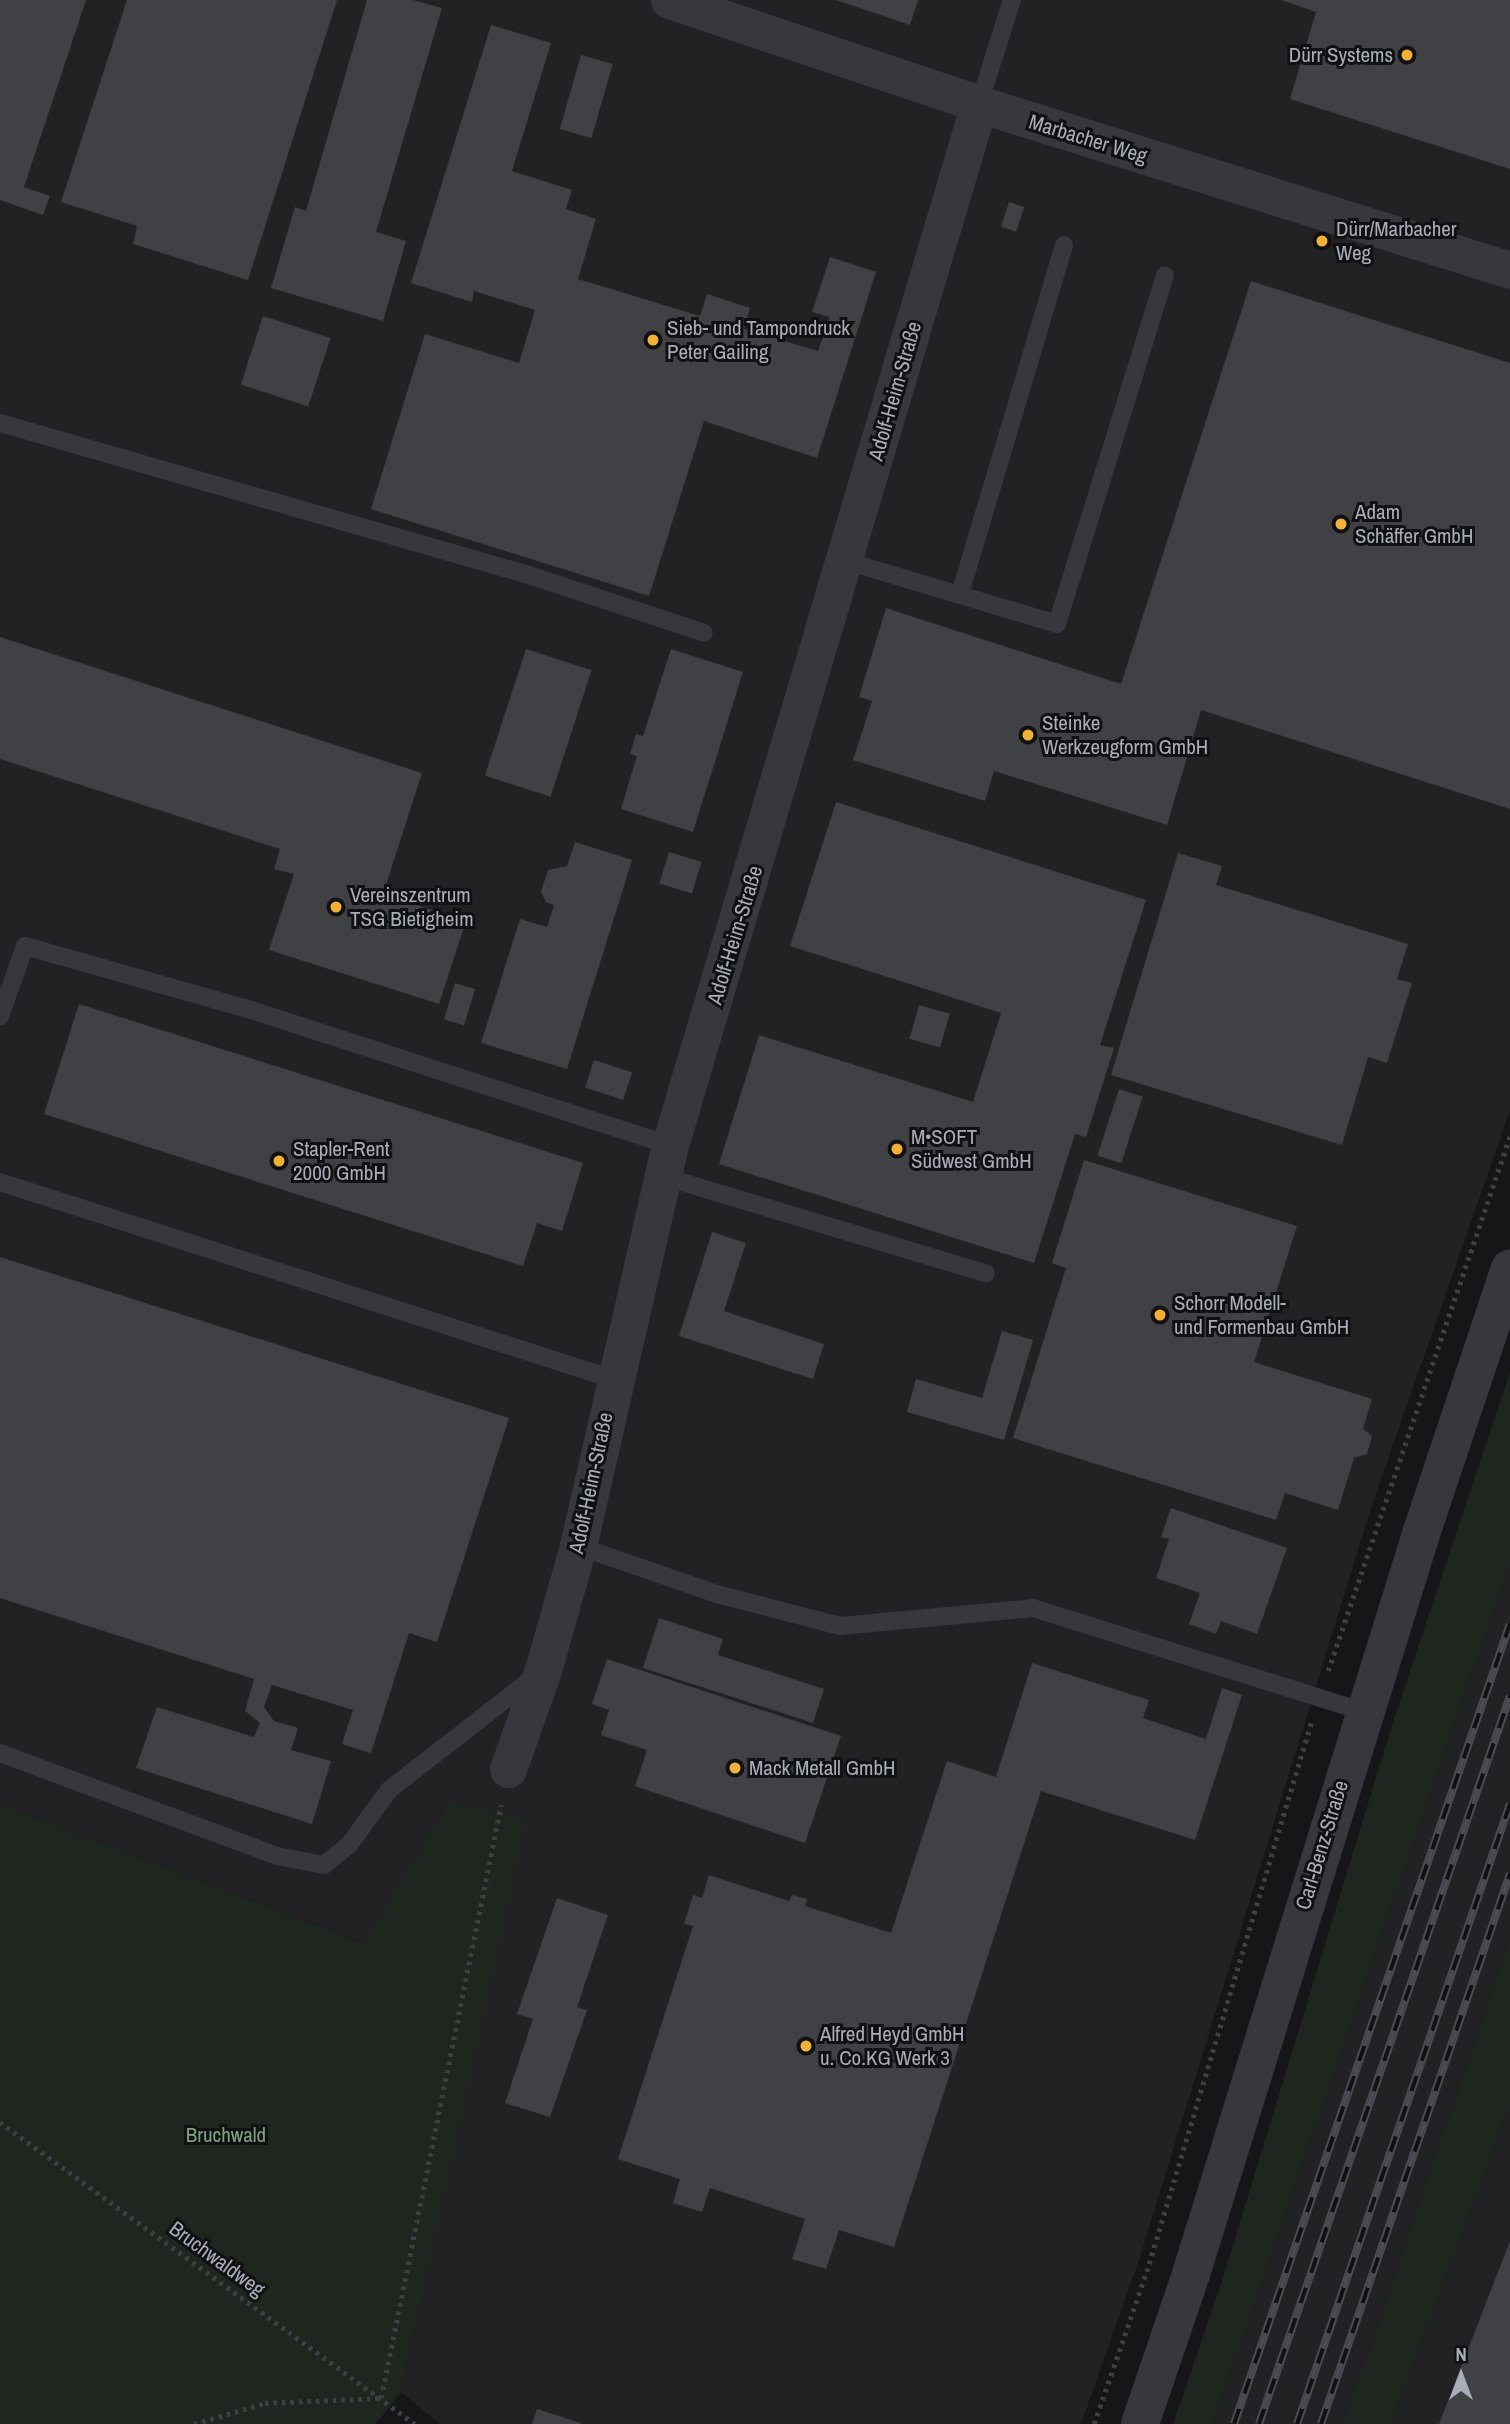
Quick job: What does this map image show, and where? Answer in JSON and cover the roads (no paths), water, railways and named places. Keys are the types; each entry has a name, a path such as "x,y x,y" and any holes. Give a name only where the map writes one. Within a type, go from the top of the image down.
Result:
{"street":[{"name":"Marbacher Weg","path":"669,0 979,104 1510,270"},
{"name":"Adolf-Heim-Straße","path":"508,1769 544,1670 579,1546 613,1379 668,1161 979,104"},
{"name":"Carl-Benz-Straße","path":"1140,2424 1191,2274 1364,1712 1510,1268"}],"lane":[{"path":"979,104 1012,0"},
{"path":"960,594 1064,245"},
{"path":"846,561 1057,624 1165,275"},
{"path":"0,423 528,575 704,633"},
{"path":"0,1016 25,946 248,1009 986,1273"},
{"path":"0,1182 613,1379"},
{"path":"579,1546 717,1594 840,1626 1033,1608 1364,1712"},
{"path":"0,1753 277,1856 324,1865 349,1845 389,1790 544,1670"}],"railway":[{"path":"1234,2424 1510,1624"},
{"path":"1259,2424 1510,1696"},
{"path":"1297,2424 1510,1804"},
{"path":"1321,2424 1510,1874"}],"place":[{"name":"Dürr Systems","path":"1407,55"},
{"name":"Dürr/Marbacher Weg","path":"1322,241"},
{"name":"Sieb- und Tampondruck Peter Gailing","path":"653,340"},
{"name":"Adam Schäffer GmbH","path":"1341,524"},
{"name":"Steinke Werkzeugform GmbH","path":"1028,735"},
{"name":"Vereinszentrum TSG Bietigheim","path":"336,907"},
{"name":"M•SOFT Südwest GmbH","path":"897,1149"},
{"name":"Stapler-Rent 2000 GmbH","path":"279,1161"},
{"name":"Schorr Modell- und Formenbau GmbH","path":"1160,1315"},
{"name":"Mack Metall GmbH","path":"735,1768"},
{"name":"Alfred Heyd GmbH u. Co.KG Werk 3","path":"806,2046"}],"park label":[{"name":"Bruchwald","path":"226,2135"}]}
